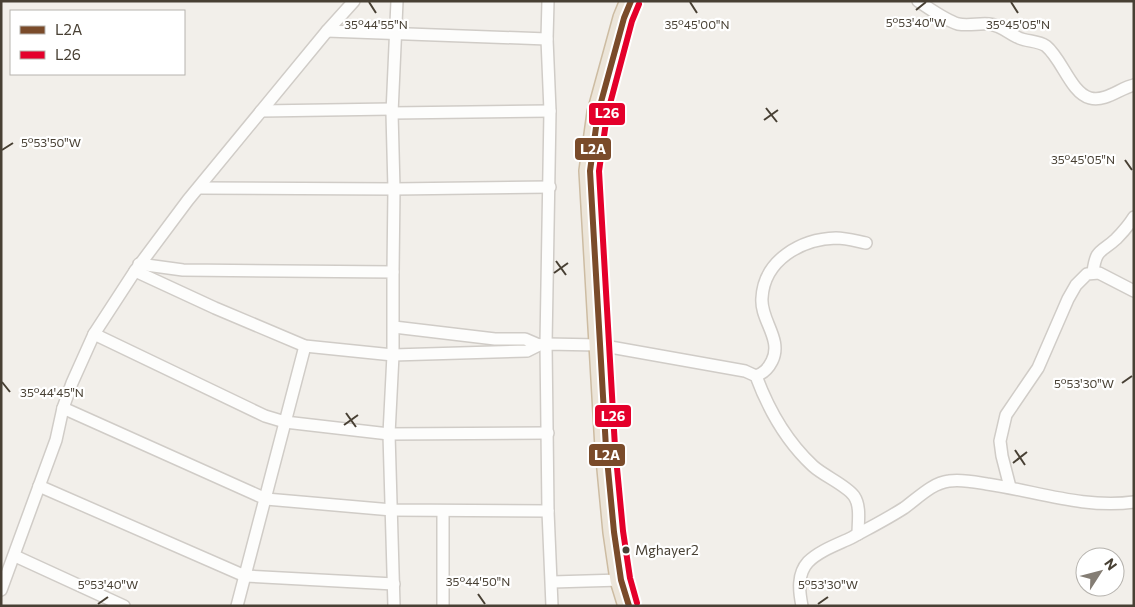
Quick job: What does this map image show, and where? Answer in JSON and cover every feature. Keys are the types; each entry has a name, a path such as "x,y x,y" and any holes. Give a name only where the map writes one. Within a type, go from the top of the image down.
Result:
{"highway":[{"path":"628,606 621,580 614,532 599,345 590,171 598,113 624,18 631,1"}],"street":[{"path":"1,590 56,440 63,408 72,383 94,334 137,268 261,112 354,1"},
{"path":"394,606 390,434 394,327 392,111 397,1"},
{"path":"548,1 550,187 542,345 548,433 548,510 552,606"},
{"path":"918,1 956,23 998,26 1017,37 1045,46 1054,54 1076,87 1088,97 1103,98 1134,85"},
{"path":"327,31 547,38"},
{"path":"261,112 550,110"},
{"path":"200,188 394,189 550,187"},
{"path":"1093,272 1094,259 1100,251 1126,229 1134,217"},
{"path":"394,327 495,339 526,339 542,345 599,345 745,371 756,376 764,373 770,366 776,348 764,311 762,298 766,280 772,268 799,245 814,241 836,238 866,243"},
{"path":"137,268 215,308 305,346 393,354 527,351 542,345"},
{"path":"137,268 393,272"},
{"path":"1010,487 1000,441 1006,415 1038,368 1076,285 1087,274 1098,272 1134,291"},
{"path":"94,334 265,416 285,422 390,434 548,433"},
{"path":"238,606 305,346"},
{"path":"756,376 765,402 782,430 814,467 854,496 859,509 858,534"},
{"path":"63,408 266,499 392,510 548,510"},
{"path":"802,606 800,580 802,571 808,563 821,552 894,514 938,484 949,480 1010,487 1088,503 1134,502"},
{"path":"39,486 245,576 394,584"},
{"path":"443,511 443,606"},
{"path":"15,556 124,606"},
{"path":"552,582 621,580"}],"transit line":[{"name":"L2A","path":"629,606 621,580 614,532 606,448 590,171 598,113 624,18 631,1"},
{"name":"L26","path":"637,603 630,578 623,531 615,447 599,171 607,115 632,21 639,4"}],"place":[{"name":"Mghayer2","path":"626,550"}]}
